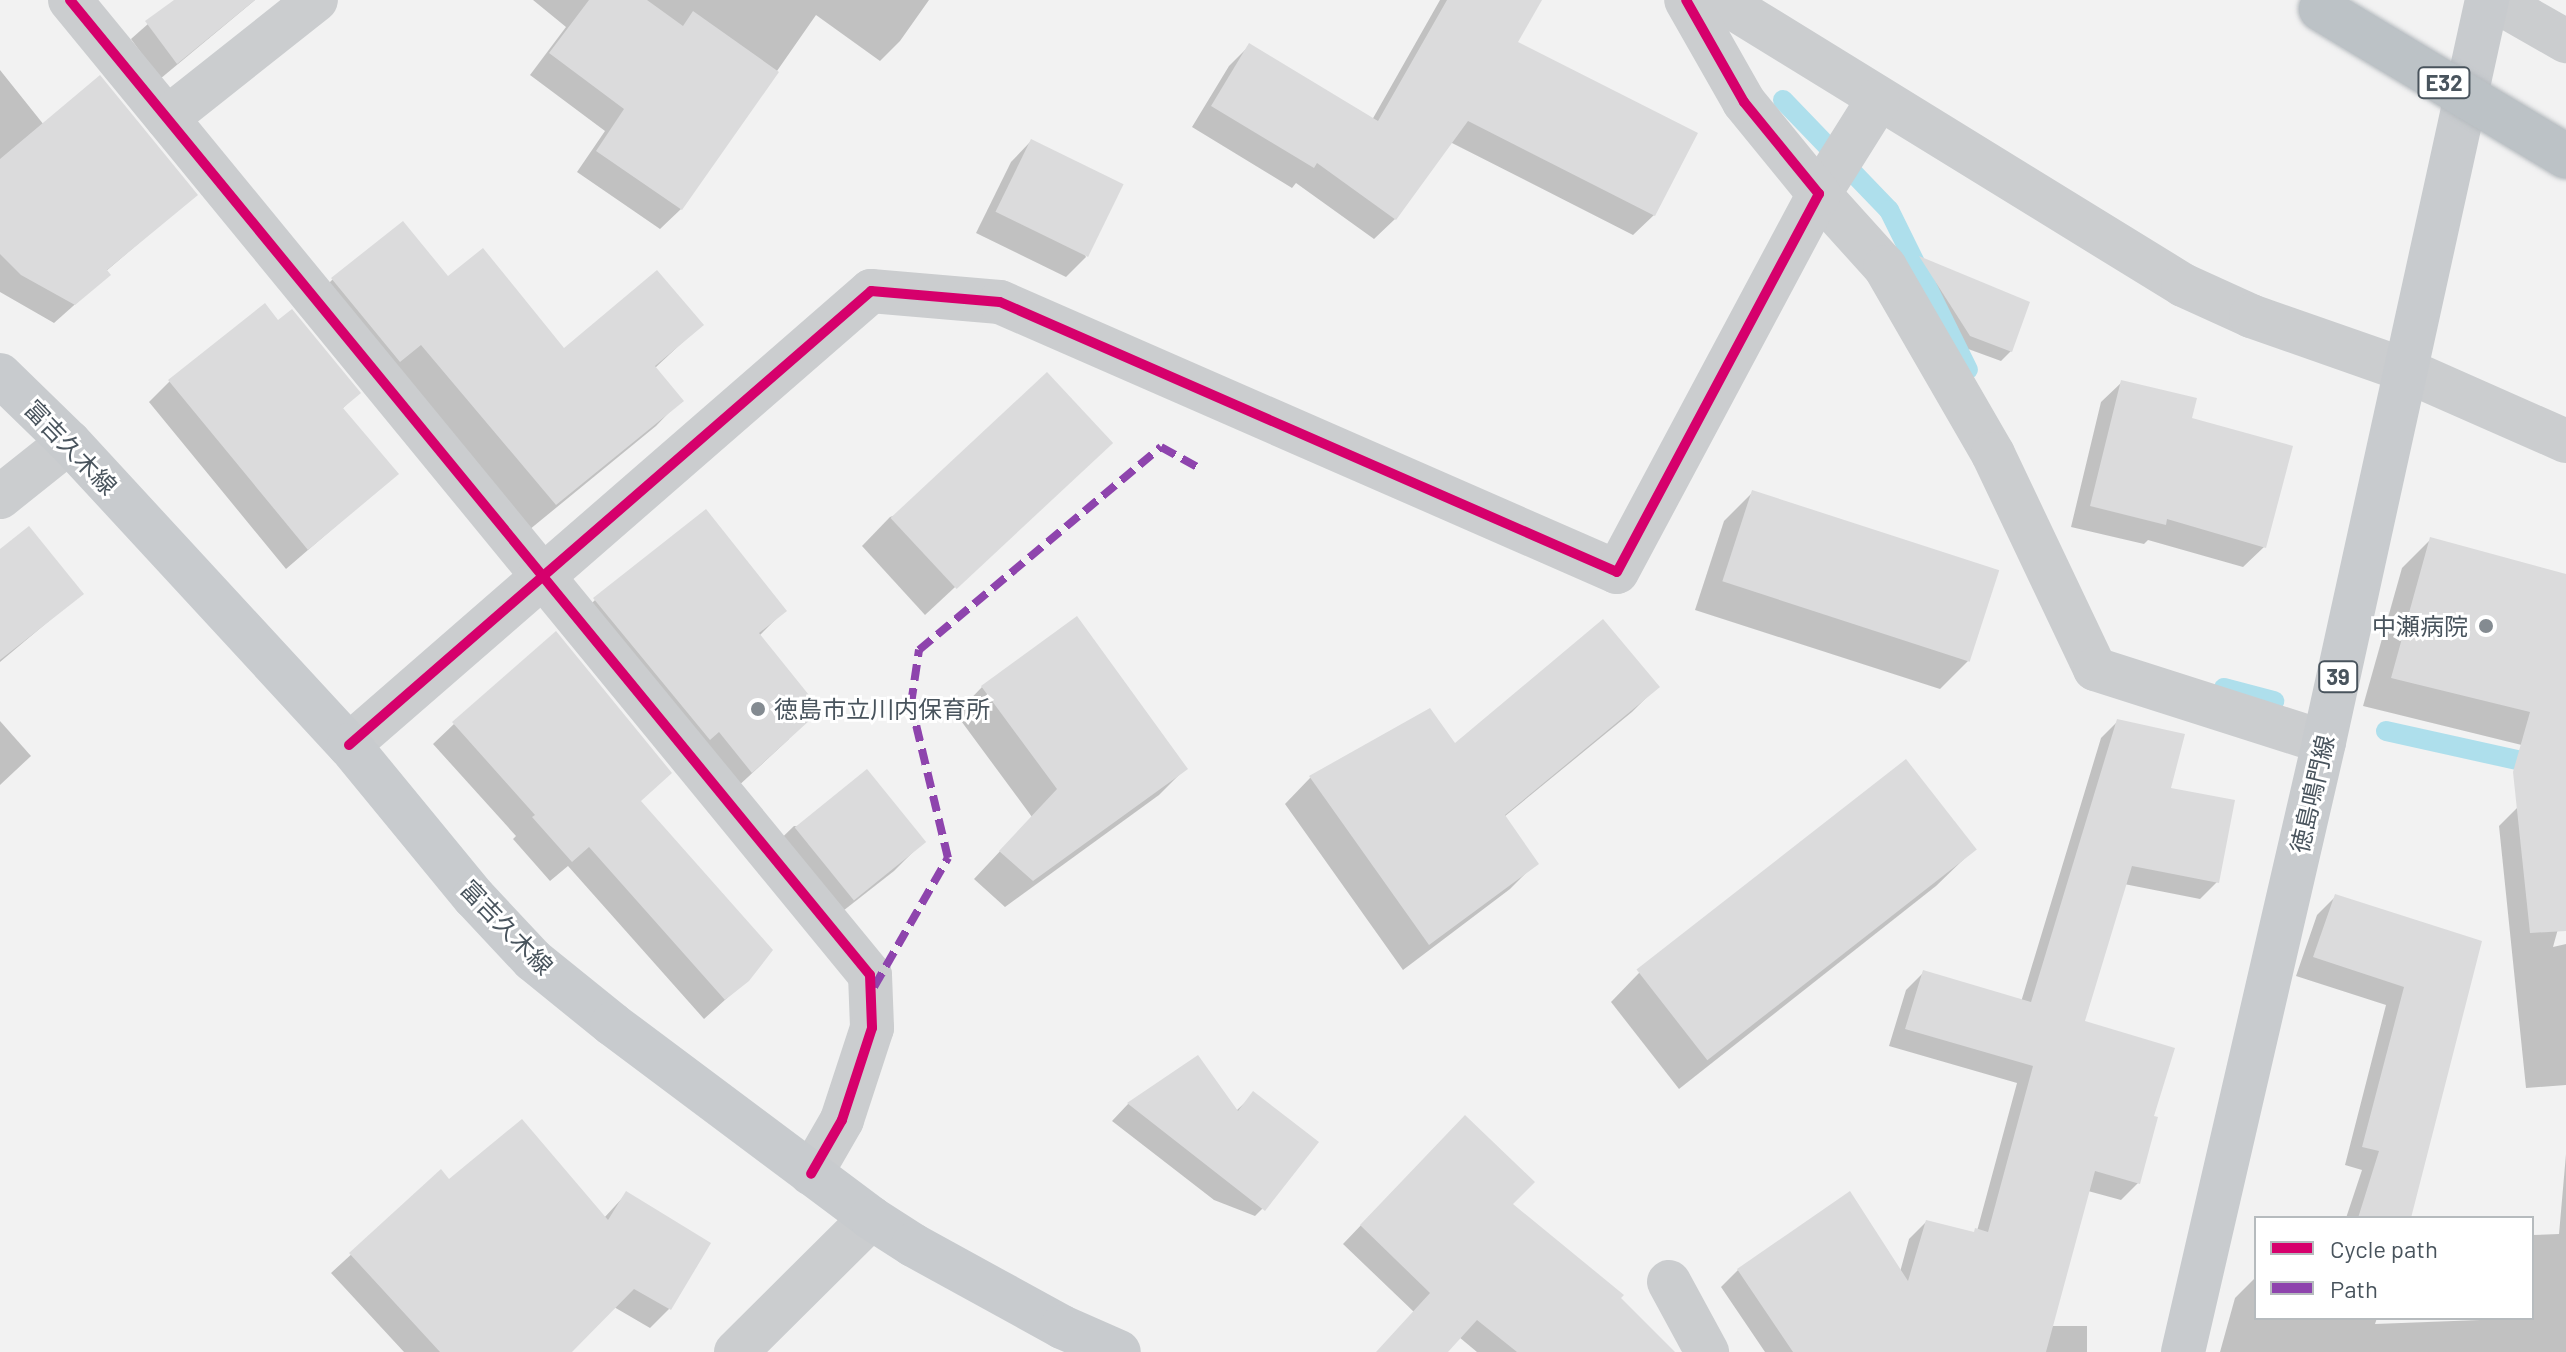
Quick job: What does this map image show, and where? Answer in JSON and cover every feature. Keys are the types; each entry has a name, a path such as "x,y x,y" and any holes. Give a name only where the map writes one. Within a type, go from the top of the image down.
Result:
{"highway":[{"name":"E32","path":"2321,9 2566,156"}],"main road":[{"name":"徳島鳴門線","path":"2183,1352 2324,742 2487,0"},
{"name":"富吉久木線","path":"0,375 69,442 349,745 474,897 533,960 871,1218 913,1245 1062,1327 1119,1352"}],"street":[{"path":"70,0 870,975 872,1028 842,1120 811,1174"},
{"path":"167,118 316,0"},
{"path":"1686,0 1744,102 1833,171 1993,454 2095,669 2324,742"},
{"path":"1720,0 2183,285 2251,316 2405,370 2566,441"},
{"path":"2494,0 2566,41"},
{"path":"349,745 871,291 1000,302 1617,572 1833,171 1878,100"},
{"path":"0,497 69,442"},
{"path":"736,1352 871,1218"},
{"path":"1669,1282 1707,1352"}],"building":[{"path":"174,0 255,0 177,64 145,21"},
{"path":"589,0 647,0 683,26 693,11 779,72 682,210 596,151 624,109 549,53"},
{"path":"1447,0 1542,0 1518,42 1698,133 1655,216 1468,121 1396,220 1317,163 1314,168 1211,106 1249,43 1378,121"},
{"path":"100,75 198,195 107,270 111,275 75,305 21,275 0,254 0,159"},
{"path":"1031,139 1124,184 1088,257 995,212"},
{"path":"403,221 448,276 483,248 564,348 657,270 704,325 655,366 684,401 556,505 421,345 400,362 331,278"},
{"path":"1919,256 2030,302 2012,352 1970,336"},
{"path":"265,303 278,320 292,309 361,393 343,408 399,474 308,550 168,380"},
{"path":"1047,372 1113,443 957,589 890,518"},
{"path":"2121,380 2197,398 2192,418 2293,446 2266,548 2167,519 2166,525 2090,506"},
{"path":"1752,490 1999,570 1970,662 1722,581"},
{"path":"706,509 787,611 759,633 821,710 752,773 719,732 710,740 593,598"},
{"path":"29,526 84,594 0,660 0,549"},
{"name":"中瀬病院","path":"2430,537 2566,574 2566,931 2530,933 2513,772 2530,712 2391,678"},
{"path":"1077,616 1188,769 1033,881 999,851 1057,789 981,686"},
{"path":"1603,619 1660,687 1505,815 1539,864 1429,945 1309,776 1430,708 1455,743"},
{"path":"556,631 672,773 641,801 773,950 749,981 725,1000 589,847 572,862 532,817 535,815 452,722"},
{"path":"2117,719 2185,734 2171,788 2235,800 2219,883 2132,866 2085,1021 2175,1048 2154,1116 2158,1117 2140,1184 2095,1171 2046,1352 1793,1352 1737,1269 1850,1191 1908,1281 1926,1220 1974,1232 1975,1228 1988,1232 2033,1066 1905,1029 1923,970 2031,1002"},
{"path":"1906,759 1977,850 1707,1060 1637,970"},
{"path":"867,769 926,842 854,901 795,828"},
{"path":"2335,894 2482,941 2412,1216 2359,1216 2379,1151 2362,1147 2404,987 2313,957"},
{"path":"1198,1055 1238,1111 1253,1091 1319,1142 1265,1211 1127,1103"},
{"path":"1465,1115 1535,1182 1513,1204 1624,1295 1621,1298 1675,1352 1517,1352 1477,1320 1448,1352 1376,1352 1430,1293 1360,1225"},
{"path":"522,1119 608,1220 626,1191 711,1243 671,1310 634,1289 572,1352 440,1352 349,1253 441,1169 449,1179"}],"waterway":[{"path":"1783,100 1889,210 1968,370"},
{"path":"2224,688 2274,701"},
{"path":"2386,731 2566,771"}],"marked path":[{"path":"874,987 948,858 911,704 919,650 1161,447 1199,468"}],"cycle path":[{"path":"70,0 870,975 872,1028 842,1120 811,1174"},
{"path":"349,745 871,291 1000,302 1617,572 1819,194 1744,102 1686,0"}],"place":[{"name":"中瀬病院","path":"2486,626"},
{"name":"徳島市立川内保育所","path":"758,709"}]}
